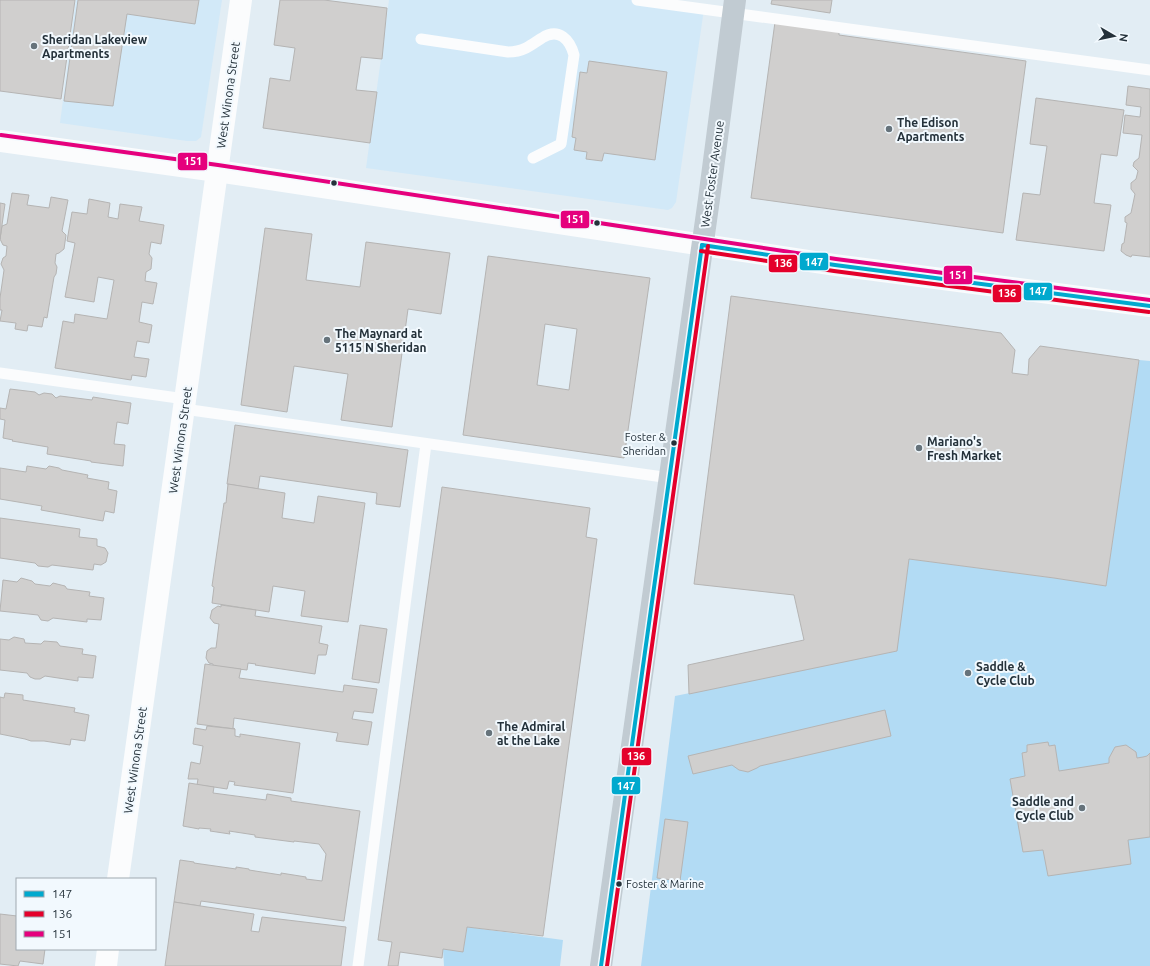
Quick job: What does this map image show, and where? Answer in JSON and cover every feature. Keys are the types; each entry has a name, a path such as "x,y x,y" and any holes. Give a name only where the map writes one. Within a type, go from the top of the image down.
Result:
{"main road":[{"name":"West Winona Street","path":"118,878 241,0"},
{"name":"West Foster Avenue","path":"601,966 670,478 734,7"},
{"path":"0,141 218,171 835,265 1150,306"},
{"path":"106,966 108,950"}],"lane":[{"path":"637,0 734,7 1150,70"},
{"path":"421,39 508,52 517,52 544,36 551,34 561,35 567,39 572,47 574,55 561,144 533,158"},
{"path":"0,374 426,444 670,478"},
{"path":"358,966 426,444"}],"shaded area":[{"path":"76,0 222,0 201,137 196,141 187,141 60,123"},
{"path":"389,0 637,0 704,9 676,202 672,208 668,210 366,168"},
{"name":"Saddle & Cycle Club","path":"1139,360 1150,361 1150,966 641,966 675,696 896,651 909,559 1106,586"},
{"path":"467,927 563,940 560,966 444,966 443,949 463,951"}],"building":[{"name":"Sheridan Lakeview Apartments","path":"0,0 75,0 61,99 0,91"},
{"path":"78,0 199,0 195,24 127,14 113,106 64,101"},
{"path":"280,0 324,0 387,8 382,59 361,57 356,90 377,92 370,143 263,128 270,78 290,81 295,48 274,45"},
{"path":"772,0 832,0 830,13 771,4"},
{"name":"The Edison Apartments","path":"775,22 839,32 839,35 1026,61 1003,233 751,198"},
{"path":"589,61 667,72 655,160 604,153 602,161 586,159 587,152 574,150 576,138 572,137 580,72 587,73"},
{"path":"1128,86 1150,89 1150,257 1132,255 1131,257 1121,251 1122,244 1124,243 1127,223 1125,222 1125,217 1131,213 1135,194 1131,189 1131,183 1136,179 1138,171 1133,166 1134,162 1139,158 1142,135 1123,133 1125,115 1140,117 1141,107 1126,105"},
{"path":"1036,98 1124,110 1117,156 1101,154 1094,203 1111,205 1104,251 1016,240 1023,193 1040,195 1047,146 1030,144"},
{"path":"12,193 29,195 27,205 49,208 51,197 68,200 62,231 66,235 64,249 56,254 55,263 57,267 47,318 44,317 42,327 28,325 27,331 15,329 16,323 0,321 2,310 0,310 0,298 4,270 1,264 3,258 6,256 7,246 3,245 0,239 2,226 7,224"},
{"path":"89,199 110,203 108,217 118,219 120,204 142,207 139,221 164,225 161,244 151,242 149,254 152,258 151,269 146,272 145,281 157,283 153,304 142,302 139,322 152,325 149,343 137,341 134,357 149,359 146,377 132,375 131,380 55,368 63,321 74,323 75,314 107,319 114,280 98,277 94,302 65,297 75,243 67,241 72,212 87,214"},
{"path":"0,203 5,204 0,239"},
{"name":"The Maynard at 5115 N Sheridan","path":"265,228 312,234 306,280 360,287 366,242 450,253 441,314 408,309 392,427 341,420 348,374 294,366 287,412 241,405"},
{"path":"488,256 650,278 624,458 463,435","holes":["545,324 577,329 569,390 537,385"]},
{"name":"Mariano's Fresh Market","path":"731,296 1001,333 1015,350 1012,373 1028,375 1029,359 1040,346 1139,360 1106,586 909,559 897,651 689,694 688,665 804,640 794,595 694,584"},
{"path":"10,389 35,392 39,395 44,393 52,394 56,398 60,396 92,400 93,397 131,403 128,424 117,422 114,444 125,445 123,466 47,454 48,447 3,438 5,420 0,419 0,408 6,409"},
{"path":"235,425 408,450 400,507 376,504 377,493 260,476 258,489 227,484"},
{"path":"27,466 46,469 49,466 88,475 87,478 109,482 108,489 117,491 114,513 105,511 103,521 41,510 42,506 0,499 0,468 26,472"},
{"path":"228,484 285,493 282,518 314,523 318,496 365,503 348,622 301,616 305,591 273,586 269,612 212,603 214,587 212,586"},
{"name":"The Admiral at the Lake","path":"442,487 590,508 586,537 597,539 543,936 467,927 463,952 443,949 442,958 400,952 398,966 388,966 392,942 378,940"},
{"path":"0,518 80,529 79,537 97,539 97,546 105,548 108,553 106,562 101,565 94,564 93,570 52,565 48,567 38,566 35,563 0,558"},
{"path":"21,578 32,581 35,584 50,586 53,583 65,586 67,589 90,592 89,596 104,598 101,620 87,619 87,622 53,618 48,621 41,620 38,615 0,611 3,580 17,582"},
{"path":"221,605 256,610 255,616 322,626 319,643 328,645 326,655 318,655 315,674 248,663 247,670 213,666 213,664 209,663 206,658 207,651 211,648 216,648 219,624 214,623 210,618 212,610 218,606 221,607"},
{"path":"360,625 387,629 379,683 352,679"},
{"path":"14,637 24,639 25,643 41,644 44,641 57,642 60,646 83,649 82,654 96,656 93,678 78,677 78,681 45,676 40,679 35,679 30,677 27,673 0,670 0,639 9,640"},
{"path":"205,664 241,669 239,678 343,692 344,685 377,689 373,713 354,711 352,719 372,722 368,745 336,741 338,733 234,718 233,728 235,729 197,724"},
{"path":"5,693 23,695 23,700 75,708 74,712 89,715 85,741 71,739 70,745 44,741 31,741 0,734 0,697 4,698"},
{"path":"885,710 891,736 760,766 748,772 739,770 732,765 693,774 688,756"},
{"path":"207,726 235,729 235,736 240,737 240,734 300,743 293,793 234,785 235,782 229,781 227,789 197,785 198,779 188,779 191,762 200,764 203,746 193,744 195,728 206,730"},
{"name":"Saddle and Cycle Club","path":"1048,742 1049,746 1055,745 1059,771 1109,763 1109,758 1115,747 1126,745 1136,752 1137,758 1147,756 1150,753 1150,837 1128,840 1131,864 1048,876 1043,850 1023,852 1010,779 1025,776 1022,753 1027,752 1027,745"},
{"path":"189,783 214,787 213,793 266,800 267,794 291,798 291,801 360,811 344,921 201,901 200,906 174,902 180,860 236,869 236,867 281,875 281,873 322,881 326,854 319,844 255,837 255,835 229,831 230,834 210,831 211,829 199,829 183,826"},
{"path":"665,819 688,822 680,881 657,878"},
{"path":"174,902 254,914 251,931 259,932 262,917 346,927 341,966 165,966"},
{"path":"0,914 16,916 16,950 45,950 43,964 20,961 18,966 0,964"}],"transit line":[{"name":"151","path":"1,135 218,165 836,259 1150,300"},
{"name":"147","path":"702,245 835,265 1150,306"},
{"name":"147","path":"601,966 702,245"},
{"name":"136","path":"607,966 708,246"},
{"name":"136","path":"701,251 834,271 1149,312"}],"place":[{"name":"Sheridan Lakeview Apartments","path":"34,46"},
{"name":"The Edison Apartments","path":"889,129"},
{"name":"The Maynard at 5115 N Sheridan","path":"327,340"},
{"name":"Foster & Sheridan","path":"674,443"},
{"name":"Mariano's Fresh Market","path":"919,448"},
{"name":"Saddle & Cycle Club","path":"968,673"},
{"name":"The Admiral at the Lake","path":"489,733"},
{"name":"Saddle and Cycle Club","path":"1082,808"},
{"name":"Foster & Marine","path":"619,884"}]}
